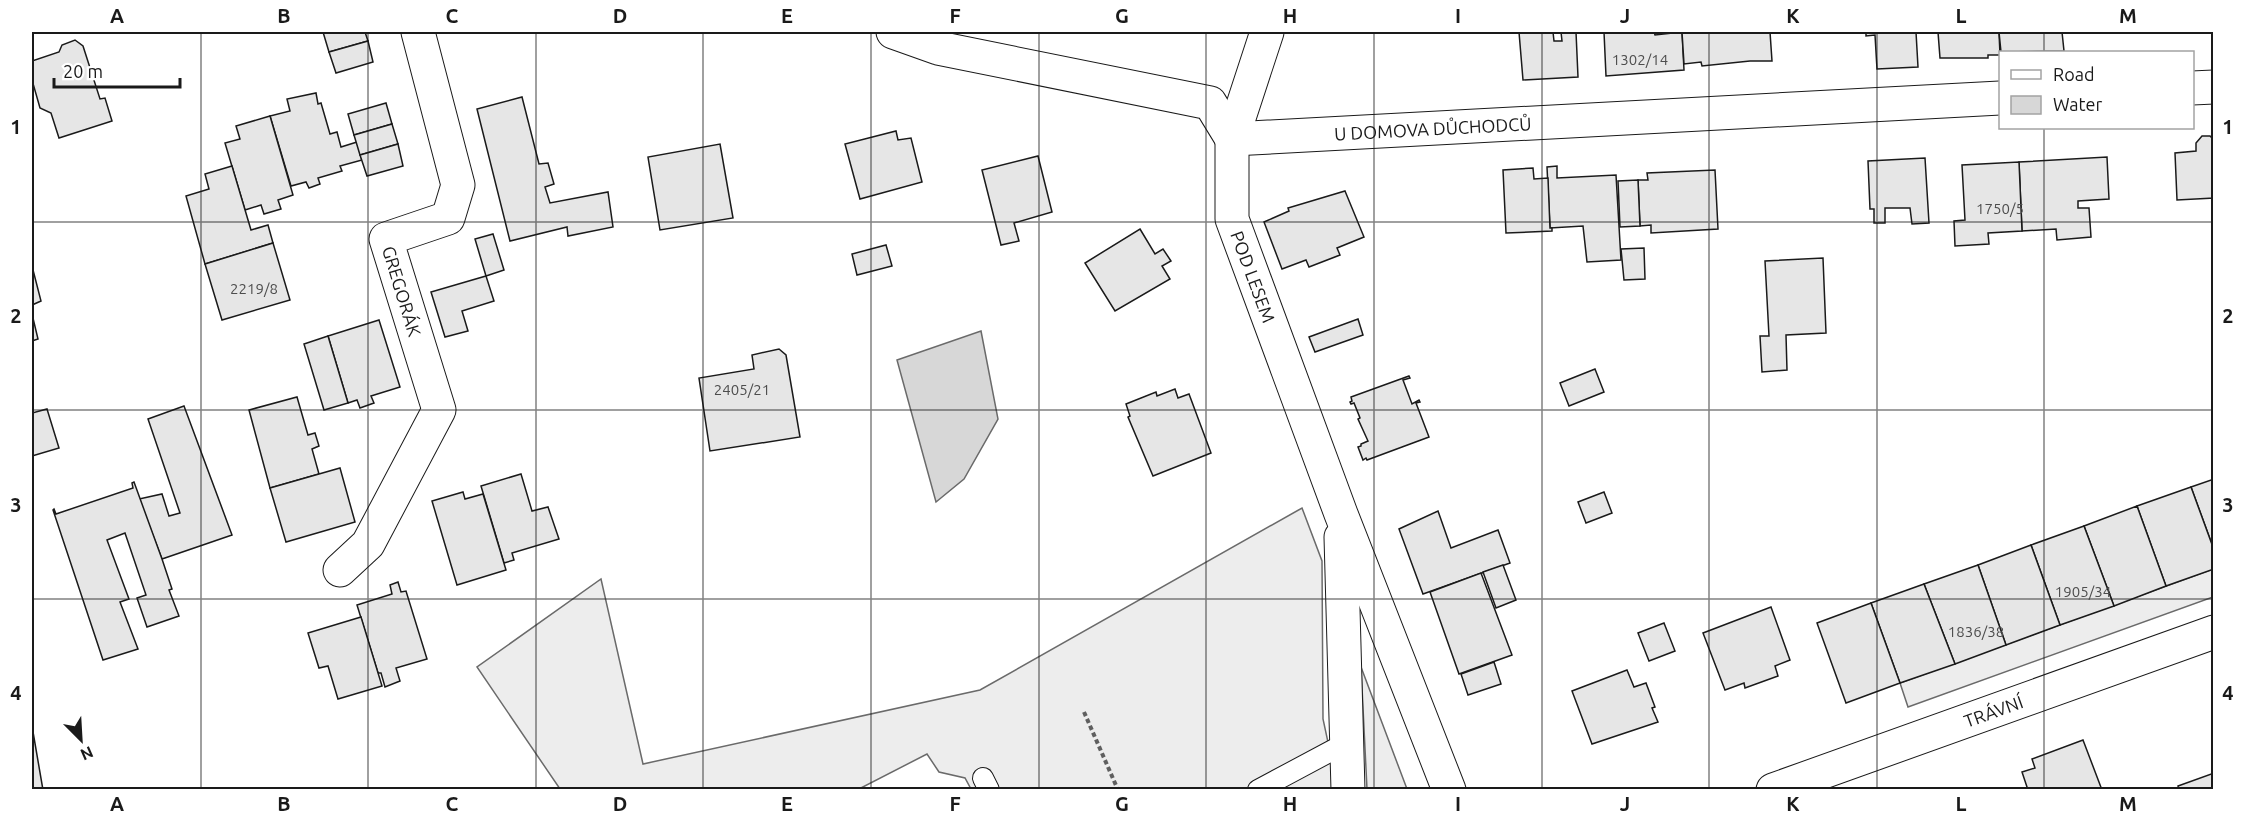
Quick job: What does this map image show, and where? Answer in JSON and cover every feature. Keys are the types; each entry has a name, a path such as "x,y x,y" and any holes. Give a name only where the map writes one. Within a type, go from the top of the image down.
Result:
{"street":[{"name":"GREGORÁK","path":"340,570 368,544 439,410 386,238 448,218 458,185 418,32"},
{"path":"893,32 1210,103 1232,139"},
{"name":"POD LESEM","path":"1267,32 1232,139 1232,219 1341,514 1449,789"},
{"path":"2194,88 2214,87"},
{"name":"U DOMOVA DŮCHODCŮ","path":"1232,139 1999,98"},
{"name":"POD LESEM","path":"1341,514 1348,789"},
{"name":"TRÁVNÍ","path":"1773,789 2214,632"}],"lane":[{"path":"1258,789 1346,743"}],"path":[{"path":"1084,712 1118,789"}],"shaded area":[{"path":"1302,508 1322,561 1323,719 1338,789 971,789 965,778 939,772 927,754 859,789 560,789 477,667 601,579 643,764 980,690"},
{"path":"2213,569 2213,597 1908,707 1900,683"},
{"path":"1361,667 1407,789 1367,789"}],"water":[{"path":"981,331 998,419 964,479 936,502 897,360"}],"building":[{"path":"323,32 365,32 368,41 329,52"},
{"path":"1519,32 1553,32 1554,41 1562,41 1561,32 1576,32 1578,77 1523,80"},
{"path":"1604,32 1654,32 1655,35 1682,32 1684,70 1606,76"},
{"path":"1682,32 1770,32 1772,61 1702,66 1701,62 1684,64"},
{"path":"1866,32 1916,32 1918,67 1877,69 1875,35 1866,36"},
{"path":"1938,32 1999,32 1999,55 1988,55 1988,58 1940,58"},
{"path":"1999,32 2062,32 2064,51 2001,51"},
{"path":"75,40 83,46 100,99 105,98 112,121 59,138 51,113 40,108 32,80 32,61 59,52 62,45"},
{"path":"368,41 373,62 336,73 329,52"},
{"path":"316,93 330,134 337,132 341,147 357,142 362,160 340,166 342,171 318,178 320,184 309,188 306,182 291,186 270,116 290,111 287,99"},
{"path":"522,97 539,164 548,163 554,184 545,187 550,203 608,192 613,227 568,236 567,227 510,241 477,109"},
{"path":"386,103 392,124 354,135 348,114"},
{"path":"270,116 293,195 278,200 281,209 264,214 261,205 245,210 225,143 240,139 236,126"},
{"path":"392,124 398,144 360,155 354,135"},
{"path":"896,131 898,140 911,138 922,182 860,199 845,144"},
{"path":"2202,136 2210,136 2214,140 2214,198 2177,200 2175,153 2196,151 2196,143"},
{"path":"398,144 403,166 367,176 360,155"},
{"path":"720,144 733,218 660,230 648,157"},
{"path":"1038,156 1052,212 1014,223 1019,241 1001,245 982,170"},
{"path":"2107,157 2109,199 2078,201 2078,208 2089,208 2091,237 2057,240 2056,229 2022,231 2019,162"},
{"path":"1925,158 1929,223 1912,224 1910,208 1885,208 1885,223 1874,223 1874,209 1870,209 1868,161"},
{"path":"2019,162 2022,231 1988,233 1989,244 1955,246 1954,221 1965,220 1962,165"},
{"path":"232,166 251,230 268,225 273,243 205,264 186,196 209,189 205,174"},
{"path":"1557,166 1557,178 1616,175 1621,260 1587,262 1583,226 1550,228 1547,167"},
{"path":"1533,168 1534,179 1548,178 1552,231 1506,233 1503,170"},
{"path":"1715,170 1718,229 1651,233 1651,225 1640,226 1638,180 1648,180 1647,173"},
{"path":"1638,180 1640,226 1620,227 1618,181"},
{"path":"1345,191 1364,237 1337,248 1340,255 1309,267 1306,260 1282,269 1264,222 1289,211 1288,208"},
{"path":"1140,229 1155,254 1163,249 1171,261 1162,266 1170,279 1115,311 1085,263"},
{"path":"493,234 504,270 486,276 475,239"},
{"path":"273,243 290,300 222,320 205,264"},
{"path":"886,245 892,266 857,275 852,254"},
{"path":"1644,248 1645,279 1624,280 1621,249"},
{"path":"1823,258 1826,333 1786,335 1787,370 1762,372 1760,336 1769,336 1765,261"},
{"path":"32,266 41,301 32,305"},
{"path":"486,276 494,301 462,311 468,331 445,337 431,292"},
{"path":"32,314 38,339 32,341"},
{"path":"1358,319 1363,335 1315,352 1309,337"},
{"path":"379,320 400,387 371,396 374,403 360,408 357,400 348,403 328,336"},
{"path":"328,336 348,403 324,410 304,344"},
{"path":"779,349 786,355 800,437 710,451 699,378 754,369 752,355"},
{"path":"1595,369 1604,392 1569,406 1560,383"},
{"path":"1409,376 1410,378 1403,380 1412,404 1419,400 1420,402 1416,403 1429,437 1363,460 1358,447 1368,441 1354,403 1350,402 1351,397"},
{"path":"1175,389 1178,398 1189,394 1211,453 1153,476 1128,417 1130,416 1126,404 1156,392 1157,396"},
{"path":"297,397 308,435 315,433 319,446 312,449 319,474 270,488 249,410"},
{"path":"184,406 232,535 162,559 139,499 162,494 169,516 180,513 148,419"},
{"path":"47,409 59,448 32,456 32,413"},
{"path":"340,468 355,522 286,542 270,488"},
{"path":"521,474 532,511 548,507 559,539 512,553 514,560 504,563 481,486"},
{"path":"2214,479 2214,550 2191,487"},
{"path":"134,482 162,559 172,589 169,590 179,616 147,627 137,598 146,595 125,533 107,540 129,599 120,602 138,649 103,660 53,510 56,514 133,488 132,483"},
{"path":"2191,487 2214,550 2214,569 2166,586 2137,506"},
{"path":"463,492 465,499 483,494 506,570 457,585 432,501"},
{"path":"1604,492 1612,513 1586,523 1578,502"},
{"path":"2137,506 2166,586 2114,606 2084,526"},
{"path":"1438,511 1451,548 1498,530 1510,563 1423,594 1399,529"},
{"path":"2084,526 2114,606 2060,625 2031,545"},
{"path":"2031,545 2060,625 2006,645 1978,565"},
{"path":"1503,565 1516,600 1496,608 1483,572"},
{"path":"1978,565 2006,645 1955,664 1924,584"},
{"path":"1481,573 1512,655 1459,674 1430,592"},
{"path":"398,582 401,592 406,591 427,659 396,668 400,681 385,687 381,673 378,673 357,605 392,594 390,585"},
{"path":"1924,584 1955,664 1900,683 1871,603"},
{"path":"1871,603 1900,683 1846,703 1817,623"},
{"path":"1771,607 1790,660 1775,666 1778,676 1745,688 1744,683 1725,690 1703,633"},
{"path":"361,617 382,686 338,699 328,666 319,668 308,633"},
{"path":"1664,623 1675,651 1649,661 1638,633"},
{"path":"1494,662 1501,684 1468,695 1461,674"},
{"path":"1627,670 1634,687 1646,683 1658,722 1592,744 1572,691"},
{"path":"32,726 43,790 32,790"},
{"path":"2083,740 2102,790 2028,790 2022,772 2035,768 2032,759"},
{"path":"2214,773 2214,790 2179,790 2178,786"}]}
